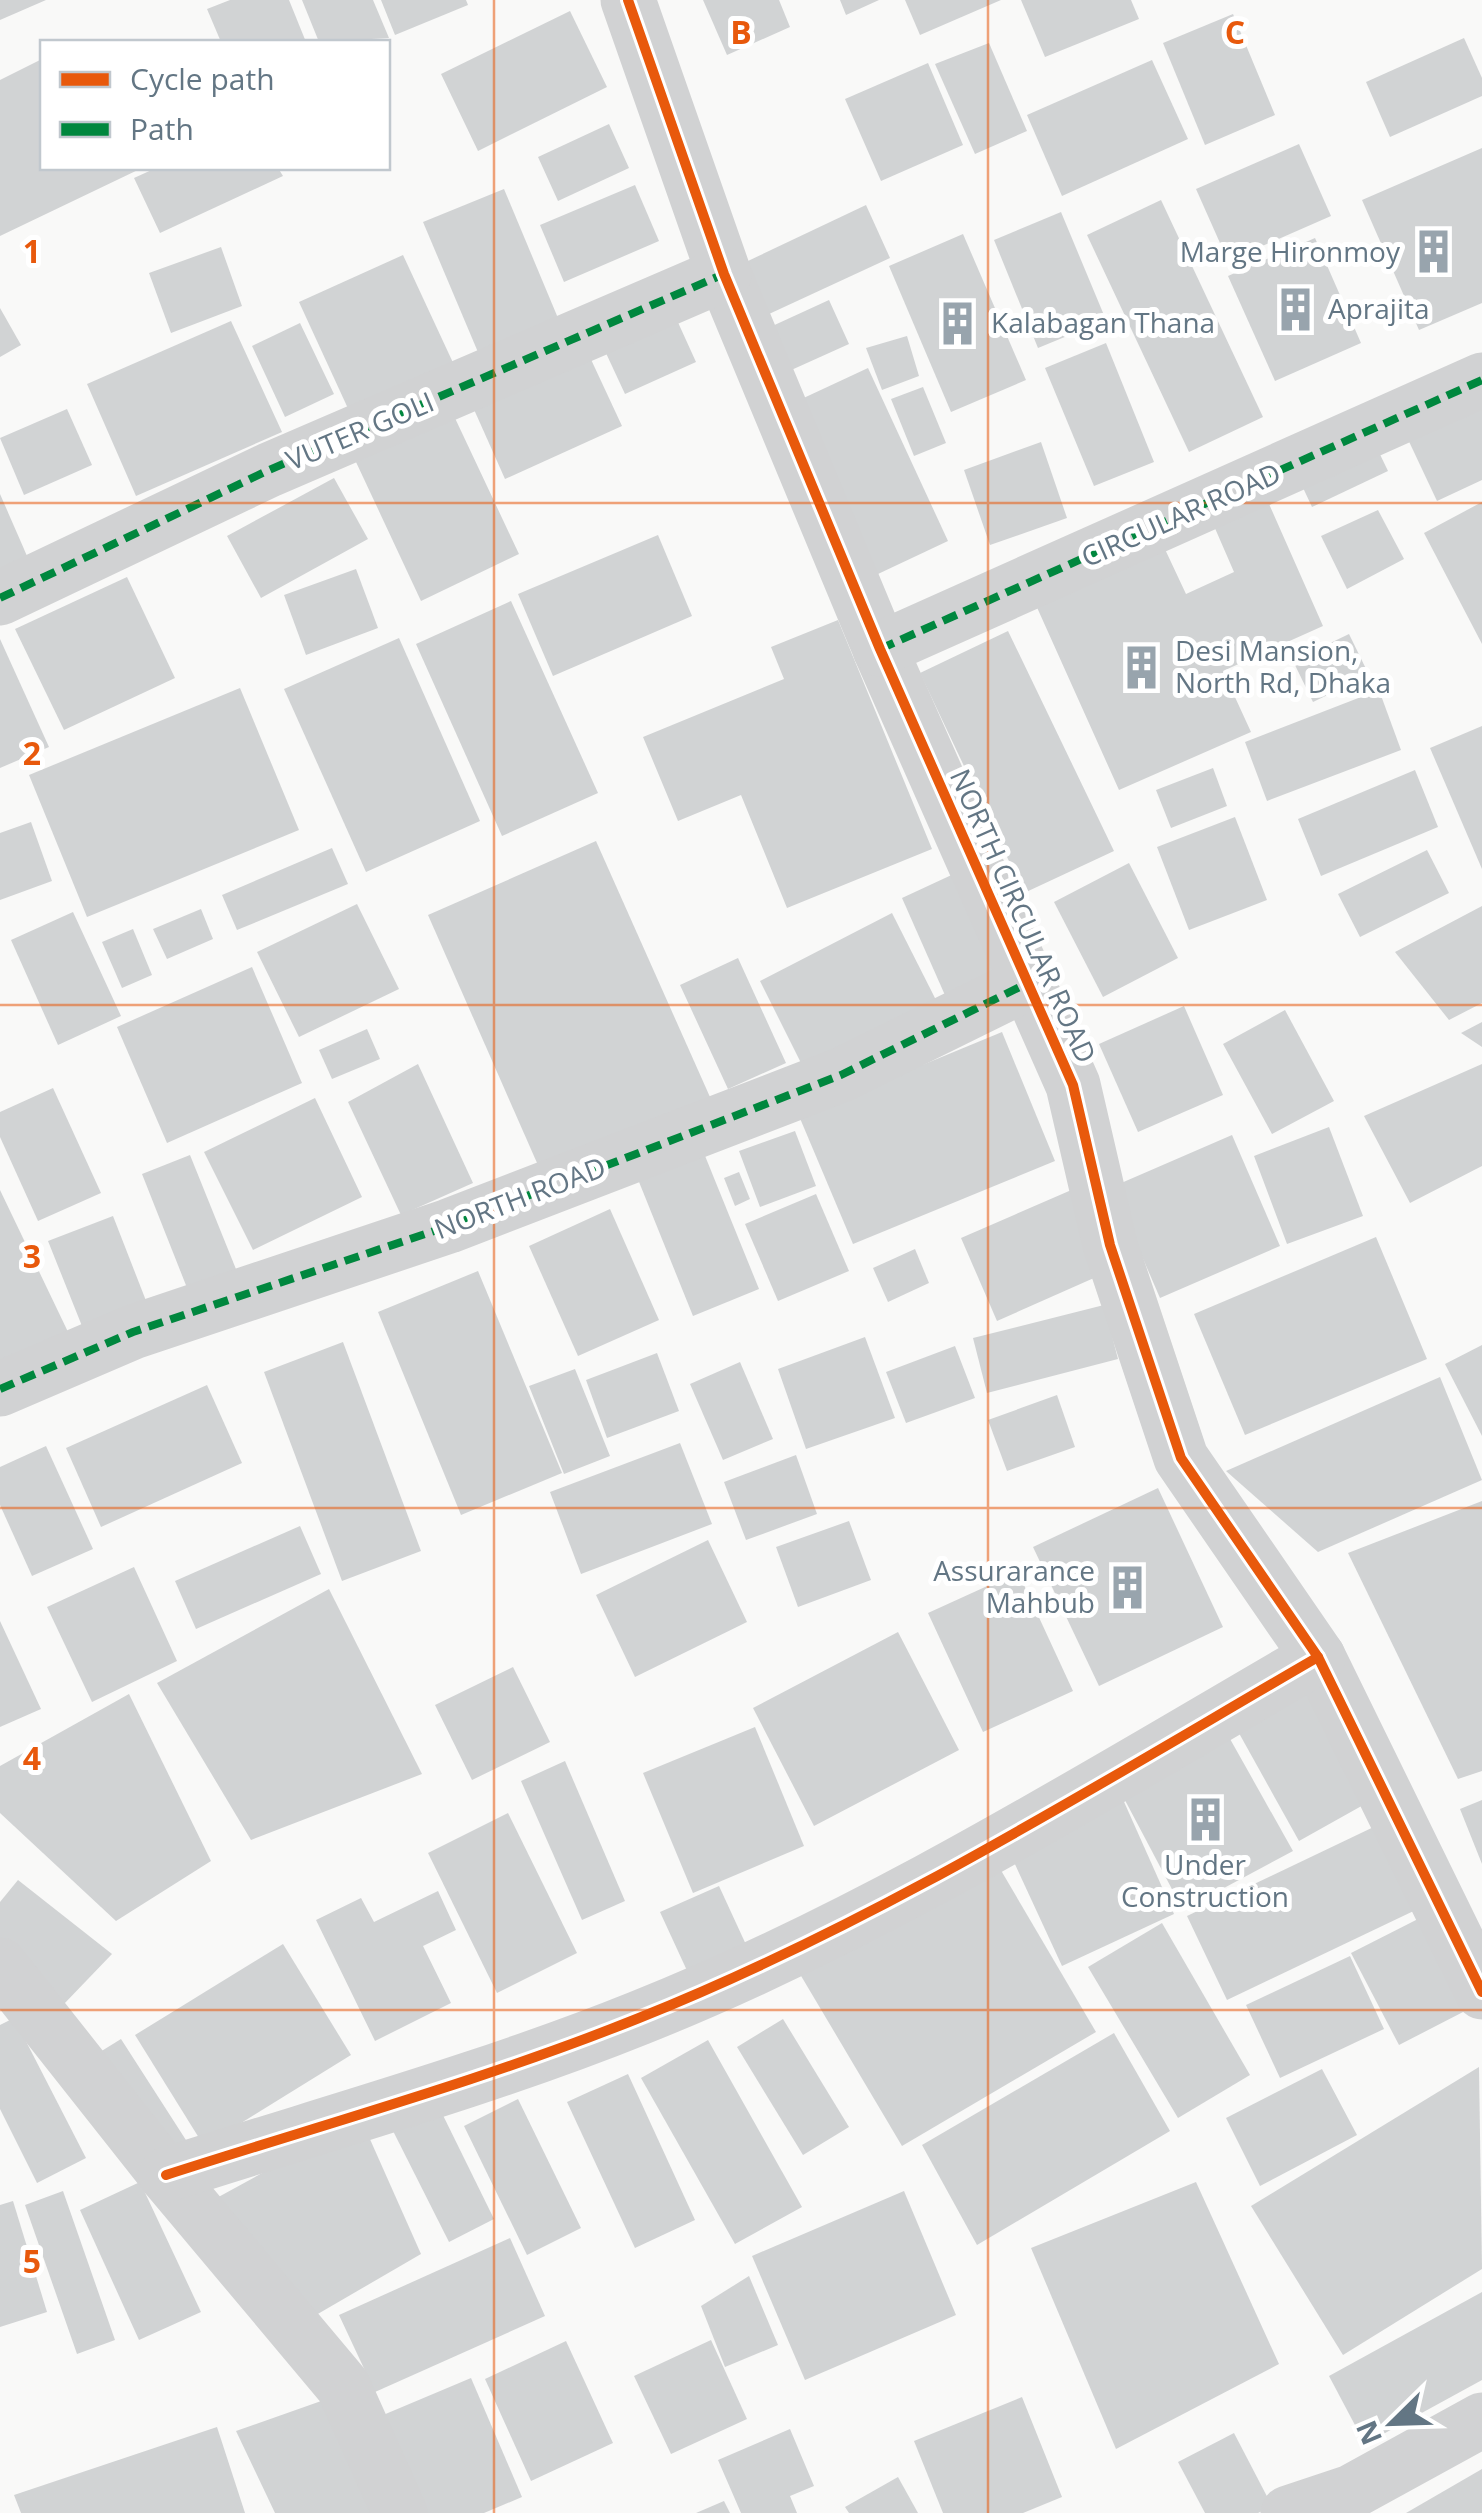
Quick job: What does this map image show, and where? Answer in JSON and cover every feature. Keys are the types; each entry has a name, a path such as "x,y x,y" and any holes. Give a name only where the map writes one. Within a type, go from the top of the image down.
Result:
{"street":[{"name":"NORTH CIRCULAR ROAD","path":"628,0 724,274 880,650 1073,1085 1110,1244 1181,1458 1318,1657 1482,1992"},
{"name":"VUTER GOLI","path":"0,598 269,470 724,274"},
{"name":"CIRCULAR ROAD","path":"880,650 1482,380"},
{"name":"NORTH ROAD","path":"0,1389 133,1332 449,1226 841,1075 1030,982"},
{"path":"166,2175 518,2062 638,2019 740,1975 977,1854 1318,1657"},
{"path":"0,1965 166,2175 343,2386 400,2513"},
{"path":"1288,2513 1350,2492 1482,2420"}],"building":[{"path":"0,0 46,0 0,20"},
{"path":"230,0 289,0 305,40 220,40 207,9"},
{"path":"302,0 373,0 389,38 354,40 318,40"},
{"path":"381,0 466,0 468,5 395,35"},
{"path":"703,0 779,0 790,27 727,55"},
{"path":"840,0 879,0 846,15"},
{"path":"905,0 1001,0 920,35"},
{"path":"1021,0 1131,0 1139,19 1045,57"},
{"path":"570,11 607,87 478,151 441,74"},
{"path":"1233,14 1275,115 1205,145 1163,43"},
{"path":"1464,38 1482,78 1482,96 1390,137 1366,82"},
{"path":"989,43 1027,131 975,154 935,64"},
{"path":"40,60 40,170 138,170 0,236 0,80"},
{"path":"1152,60 1188,139 1062,196 1027,115"},
{"path":"928,63 963,145 881,181 845,99"},
{"path":"609,124 629,168 558,201 538,157"},
{"path":"1299,144 1331,216 1228,261 1196,189"},
{"name":"Marge Hironmoy","path":"1482,148 1482,303 1419,330 1362,200"},
{"path":"152,170 279,170 283,176 160,233 134,178"},
{"path":"635,185 659,241 564,282 540,225"},
{"path":"504,189 563,330 483,364 423,222"},
{"path":"1161,200 1263,417 1189,452 1087,235"},
{"path":"866,205 890,258 754,321 729,270"},
{"path":"1061,212 1106,320 1038,348 994,240"},
{"name":"Kalabagan Thana","path":"963,234 1026,380 951,412 889,266"},
{"name":"Aprajita","path":"1315,238 1361,343 1275,381 1228,276"},
{"path":"221,247 242,306 171,333 149,273"},
{"path":"403,255 455,367 351,415 299,302"},
{"path":"829,300 849,344 778,376 759,332"},
{"path":"0,308 21,345 0,357"},
{"path":"676,318 696,362 625,394 605,351"},
{"path":"231,321 282,432 136,496 87,384"},
{"path":"300,323 334,394 285,417 252,346"},
{"path":"907,336 919,376 882,390 866,348"},
{"path":"1106,343 1154,462 1094,486 1045,368"},
{"path":"588,353 622,426 505,479 472,405"},
{"path":"868,368 948,541 861,582 780,409"},
{"path":"923,387 946,443 914,456 891,399"},
{"path":"1482,392 1482,480 1437,501 1397,416"},
{"path":"67,409 92,465 24,495 0,438"},
{"path":"1358,409 1388,471 1312,507 1283,445"},
{"path":"454,416 519,554 421,601 356,462"},
{"path":"1041,442 1067,518 990,545 964,470"},
{"path":"334,478 368,539 261,598 227,536"},
{"name":"Desi Mansion, North Rd, Dhaka","path":"1258,479 1323,626 1223,671 1251,732 1119,790 1035,603 1163,545 1186,594 1234,572 1204,503"},
{"path":"0,494 34,572 0,587"},
{"path":"1482,502 1482,644 1424,533"},
{"path":"1378,510 1404,559 1347,589 1321,536"},
{"path":"658,535 692,616 553,676 518,594"},
{"path":"356,569 378,628 306,655 284,595"},
{"path":"127,577 175,678 64,730 15,629"},
{"path":"511,601 598,793 502,836 416,644"},
{"path":"838,620 932,849 787,908 741,795 678,821 643,737 784,679 771,647"},
{"path":"1008,631 1114,851 1024,893 920,673"},
{"path":"1349,634 1369,675 1313,702 1293,661"},
{"path":"399,638 480,821 366,872 284,689"},
{"path":"0,639 49,747 0,768"},
{"path":"240,688 299,830 87,917 29,775"},
{"path":"1379,690 1401,750 1267,801 1245,742"},
{"path":"1482,726 1482,869 1430,748"},
{"path":"1213,768 1227,806 1171,828 1156,790"},
{"path":"1415,770 1438,827 1321,876 1298,819"},
{"path":"1235,817 1267,900 1189,930 1157,847"},
{"path":"31,822 52,881 0,900 0,833"},
{"path":"596,841 710,1097 541,1172 428,915"},
{"path":"332,848 348,884 237,930 222,895"},
{"path":"1427,850 1449,893 1360,937 1338,894"},
{"path":"1129,863 1178,958 1103,997 1054,902"},
{"path":"958,872 1006,977 948,1002 902,898"},
{"path":"357,904 399,989 299,1037 257,952"},
{"path":"1482,906 1482,1003 1449,1020 1395,952"},
{"path":"201,909 213,939 167,959 153,929"},
{"path":"73,912 121,1016 58,1045 11,940"},
{"path":"892,913 938,1004 805,1071 760,981"},
{"path":"133,929 152,975 122,988 102,942"},
{"path":"738,958 786,1063 728,1089 680,985"},
{"path":"252,967 302,1083 167,1143 117,1027"},
{"path":"1184,1006 1223,1095 1138,1132 1099,1044"},
{"path":"1285,1010 1334,1101 1272,1134 1223,1044"},
{"path":"1482,1022 1482,1047 1461,1033"},
{"path":"367,1029 380,1059 332,1079 319,1050"},
{"path":"1002,1032 1055,1161 853,1244 799,1116"},
{"path":"418,1064 473,1183 401,1215 348,1102"},
{"path":"1482,1064 1482,1166 1410,1203 1364,1116"},
{"path":"53,1088 101,1193 38,1221 0,1137 0,1112"},
{"path":"315,1098 362,1197 253,1250 204,1152"},
{"path":"1329,1127 1363,1216 1287,1244 1254,1156"},
{"path":"795,1131 816,1186 760,1207 739,1151"},
{"path":"1232,1135 1280,1246 1160,1298 1112,1187"},
{"path":"699,1141 759,1289 693,1316 633,1167"},
{"path":"190,1155 242,1284 193,1303 142,1174"},
{"path":"739,1172 750,1199 735,1206 724,1178"},
{"path":"1076,1188 1112,1270 997,1321 961,1238"},
{"path":"0,1190 69,1334 0,1367"},
{"path":"816,1194 849,1271 778,1301 745,1224"},
{"path":"610,1209 659,1320 578,1356 529,1246"},
{"path":"113,1216 150,1311 86,1336 48,1241"},
{"path":"1376,1237 1427,1359 1245,1435 1194,1314"},
{"path":"915,1249 929,1283 888,1302 873,1268"},
{"path":"478,1271 562,1473 461,1515 378,1312"},
{"path":"1104,1305 1118,1359 987,1393 973,1338"},
{"path":"865,1337 895,1418 806,1449 778,1369"},
{"path":"343,1342 421,1551 342,1581 264,1372"},
{"path":"1482,1345 1482,1436 1445,1364"},
{"path":"955,1346 975,1398 906,1423 886,1372"},
{"path":"657,1353 679,1411 607,1438 586,1380"},
{"path":"740,1362 773,1439 723,1460 690,1384"},
{"path":"575,1369 610,1456 564,1474 529,1386"},
{"path":"1440,1377 1482,1480 1318,1552 1226,1471"},
{"path":"207,1385 242,1463 101,1527 66,1448"},
{"path":"1057,1395 1075,1447 1007,1471 988,1420"},
{"path":"680,1443 712,1524 581,1574 550,1492"},
{"path":"46,1446 93,1549 32,1576 0,1505 0,1467"},
{"path":"796,1455 817,1514 746,1540 724,1482"},
{"name":"Assurarance Mahbub","path":"1158,1488 1223,1627 1099,1686 1033,1547"},
{"path":"1482,1501 1482,1771 1458,1779 1348,1553"},
{"path":"849,1521 871,1580 798,1607 776,1547"},
{"path":"300,1526 321,1574 196,1629 175,1581"},
{"path":"708,1540 747,1622 635,1677 596,1595"},
{"path":"134,1567 177,1661 92,1702 47,1607"},
{"path":"1018,1572 1073,1691 983,1732 928,1613"},
{"path":"329,1589 422,1774 251,1840 157,1683"},
{"path":"0,1621 41,1709 0,1727"},
{"path":"898,1632 959,1750 814,1826 753,1708"},
{"path":"513,1667 550,1742 472,1780 435,1705"},
{"path":"1313,1682 1374,1799 1299,1841 1235,1726"},
{"path":"129,1694 211,1861 116,1921 0,1813 0,1766"},
{"path":"755,1727 804,1846 693,1893 643,1773"},
{"name":"Under Construction","path":"1225,1730 1293,1851 1183,1910 1118,1787"},
{"path":"565,1761 625,1901 582,1920 521,1781"},
{"path":"1121,1795 1174,1914 1062,1966 1007,1847"},
{"path":"1482,1800 1482,1864 1460,1809"},
{"path":"508,1813 577,1953 497,1993 428,1853"},
{"path":"1382,1823 1422,1907 1227,2000 1187,1916"},
{"path":"989,1850 1096,2032 902,2146 794,1964"},
{"path":"18,1880 112,1954 63,2005 0,1945 0,1902"},
{"path":"719,1886 754,1962 695,1988 660,1912"},
{"path":"438,1891 456,1930 423,1946 451,2003 375,2041 316,1920 361,1898 374,1922"},
{"path":"1418,1919 1465,2011 1399,2045 1351,1953"},
{"path":"1162,1923 1250,2075 1178,2118 1088,1967"},
{"path":"283,1944 351,2055 204,2146 135,2035"},
{"path":"1350,1956 1384,2029 1280,2078 1246,2005"},
{"path":"14,2018 86,2158 37,2183 0,2109 0,2025"},
{"path":"783,2019 849,2127 803,2155 737,2047"},
{"path":"1114,2033 1170,2131 977,2245 922,2145"},
{"path":"121,2039 193,2151 173,2165 100,2052"},
{"path":"708,2040 802,2207 735,2244 641,2078"},
{"path":"1479,2067 1482,2269 1343,2355 1251,2206"},
{"path":"1322,2069 1357,2135 1260,2186 1226,2118"},
{"path":"628,2074 695,2220 635,2248 567,2102"},
{"path":"434,2097 494,2219 449,2242 388,2121"},
{"path":"518,2099 581,2228 527,2255 464,2126"},
{"path":"361,2119 421,2254 304,2322 213,2200"},
{"path":"140,2182 201,2312 139,2340 80,2210"},
{"path":"1196,2182 1279,2364 1116,2449 1031,2248"},
{"path":"63,2191 115,2340 77,2354 25,2205"},
{"path":"904,2191 956,2315 805,2380 752,2256"},
{"path":"13,2201 47,2312 0,2327 0,2205"},
{"path":"510,2238 545,2316 375,2392 339,2315"},
{"path":"749,2276 778,2345 725,2367 701,2306"},
{"path":"1482,2292 1482,2380 1365,2444 1329,2376"},
{"path":"711,2340 747,2419 671,2454 634,2376"},
{"path":"566,2341 613,2443 531,2481 485,2379"},
{"path":"471,2378 522,2497 484,2513 416,2513 376,2418"},
{"path":"341,2394 390,2513 275,2513 236,2431"},
{"path":"1022,2397 1062,2497 1023,2513 943,2513 914,2441"},
{"path":"217,2427 245,2513 21,2513 14,2495"},
{"path":"790,2429 814,2486 790,2496 797,2513 741,2513 718,2460"},
{"path":"1234,2433 1272,2506 1258,2513 1205,2513 1178,2462"},
{"path":"1482,2469 1482,2513 1406,2513"},
{"path":"898,2477 918,2513 849,2513 845,2507"},
{"path":"724,2501 730,2513 696,2513"}],"marked path":[{"path":"0,598 269,470 724,274"},
{"path":"880,649 1482,380"},
{"path":"0,1389 133,1332 449,1226 841,1075 1030,982"}],"cycle path":[{"path":"628,0 724,274 880,649 1073,1085 1110,1245 1181,1458 1318,1657 1482,1992"},
{"path":"166,2175 522,2062 727,1980 814,1940 985,1850 1318,1657"}],"place":[{"name":"Marge Hironmoy","path":"1433,252"},
{"name":"Aprajita","path":"1295,309"},
{"name":"Kalabagan Thana","path":"958,323"},
{"name":"Desi Mansion, North Rd, Dhaka","path":"1142,667"},
{"name":"Assurarance Mahbub","path":"1128,1587"},
{"name":"Under Construction","path":"1205,1819"}]}
